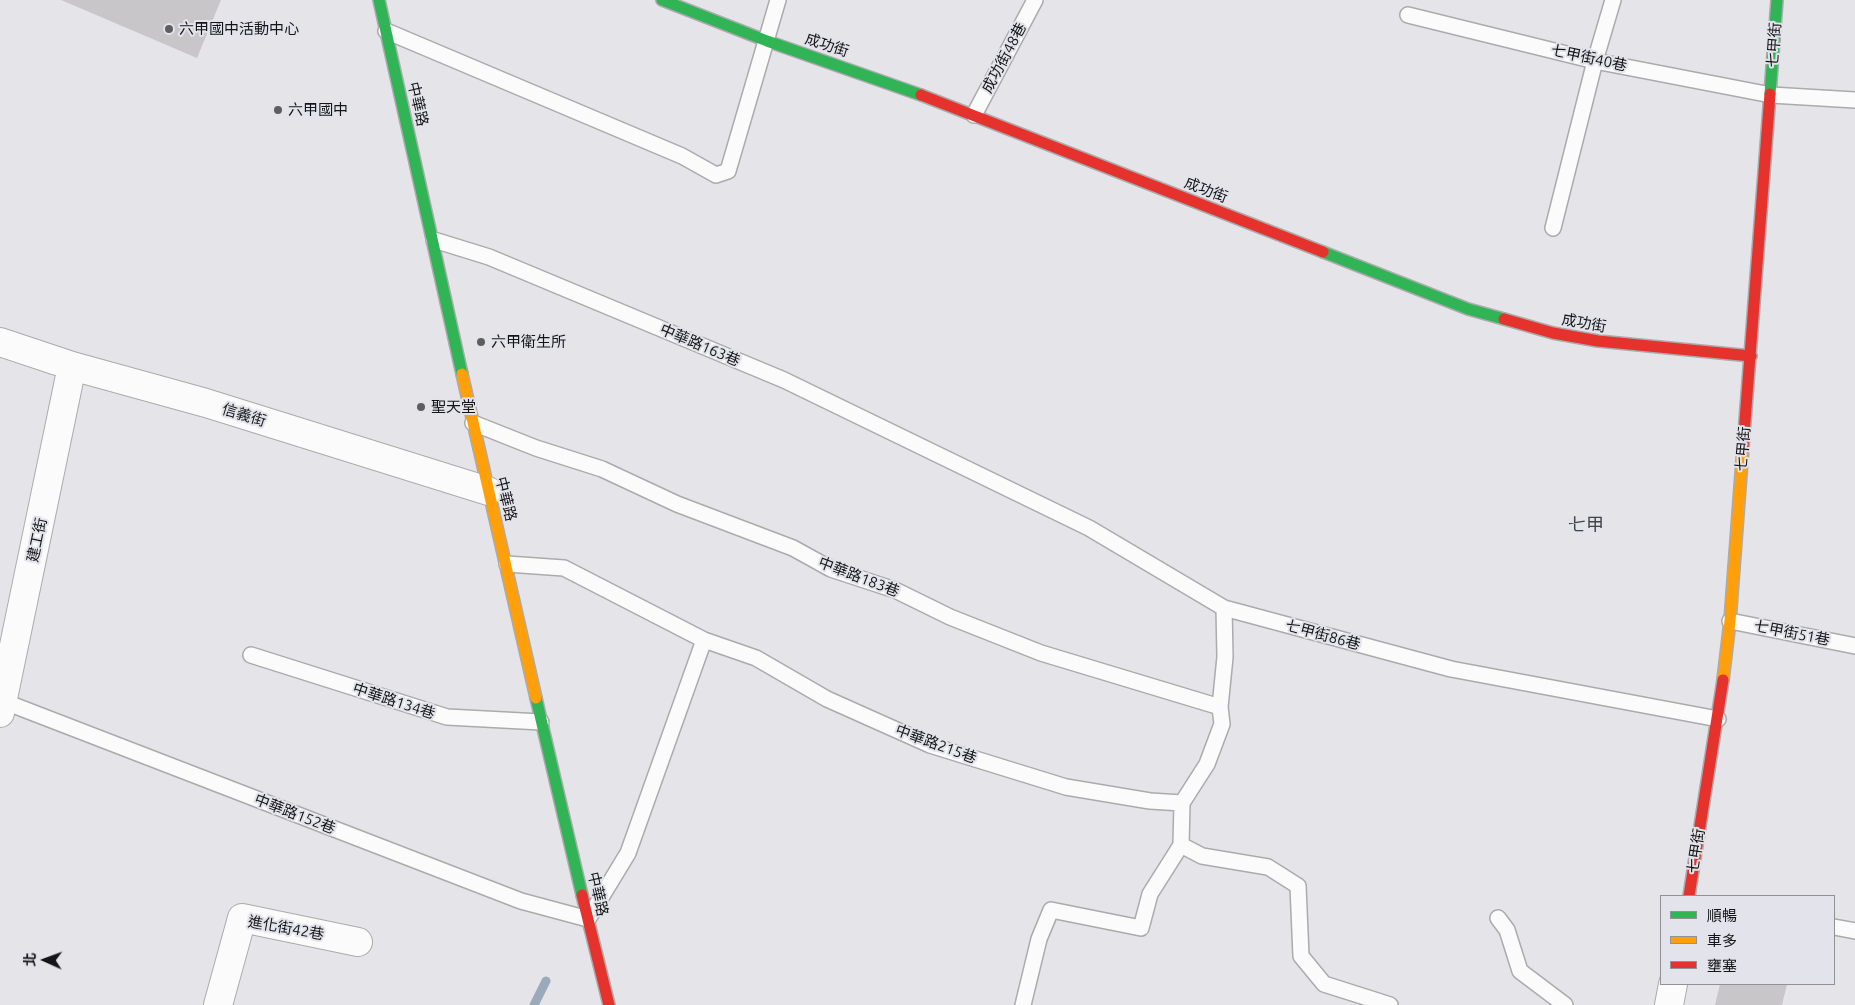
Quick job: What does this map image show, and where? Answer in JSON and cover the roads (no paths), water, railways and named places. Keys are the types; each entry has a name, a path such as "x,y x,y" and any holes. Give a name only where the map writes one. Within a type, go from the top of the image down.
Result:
{"street":[{"name":"中華路","path":"379,0 434,240 488,491 507,564 541,722 609,1005"},
{"name":"成功街","path":"662,0 767,41 850,68 974,115 1468,309 1553,332 1598,341 1751,356"},
{"name":"七甲街","path":"1689,895 1718,719 1730,621 1777,0"},
{"name":"信義街","path":"0,342 72,366 206,403 488,491"},
{"name":"建工街","path":"1,705 72,366"},
{"name":"進化街42巷","path":"218,1005 242,918 358,942"},
{"path":"1669,1005 1673,985"}],"lane":[{"path":"386,31 682,156 716,175 728,171 778,0"},
{"name":"成功街48巷","path":"974,115 1035,0"},
{"path":"1553,228 1613,0"},
{"name":"七甲街40巷","path":"1408,15 1596,61 1771,94 1855,100"},
{"name":"中華路163巷","path":"434,240 489,257 784,380 960,466"},
{"name":"中華路183巷","path":"474,423 536,448 602,469 677,504 793,548 831,569 895,590 950,617 1041,653 1220,707"},
{"name":"七甲街86巷","path":"960,466 1089,528 1224,608 1451,668 1718,719"},
{"name":"中華路215巷","path":"507,564 564,568 704,640 756,658 828,699 930,745 1066,787 1150,801 1182,803"},
{"path":"1023,1005 1038,939 1051,910 1141,928 1150,894 1181,845 1182,803 1207,764 1222,724 1220,707 1225,657 1224,608"},
{"name":"七甲街51巷","path":"1730,621 1855,646"},
{"path":"588,919 628,853 704,640"},
{"name":"中華路134巷","path":"251,655 446,717 541,722"},
{"name":"中華路152巷","path":"1,705 521,901 588,919"},
{"path":"1181,845 1202,856 1268,867 1298,886 1301,956 1324,984 1390,1005"},
{"path":"1498,918 1507,930 1520,971 1565,1005"},
{"path":"1835,927 1855,931"}],"waterway":[{"path":"534,1005 546,981"}],"place":[{"name":"六甲國中活動中心","path":"169,29"},
{"name":"六甲國中","path":"278,110"},
{"name":"六甲衛生所","path":"481,342"},
{"name":"聖天堂","path":"421,407"}],"district":[{"name":"七甲","path":"1586,525"}]}
